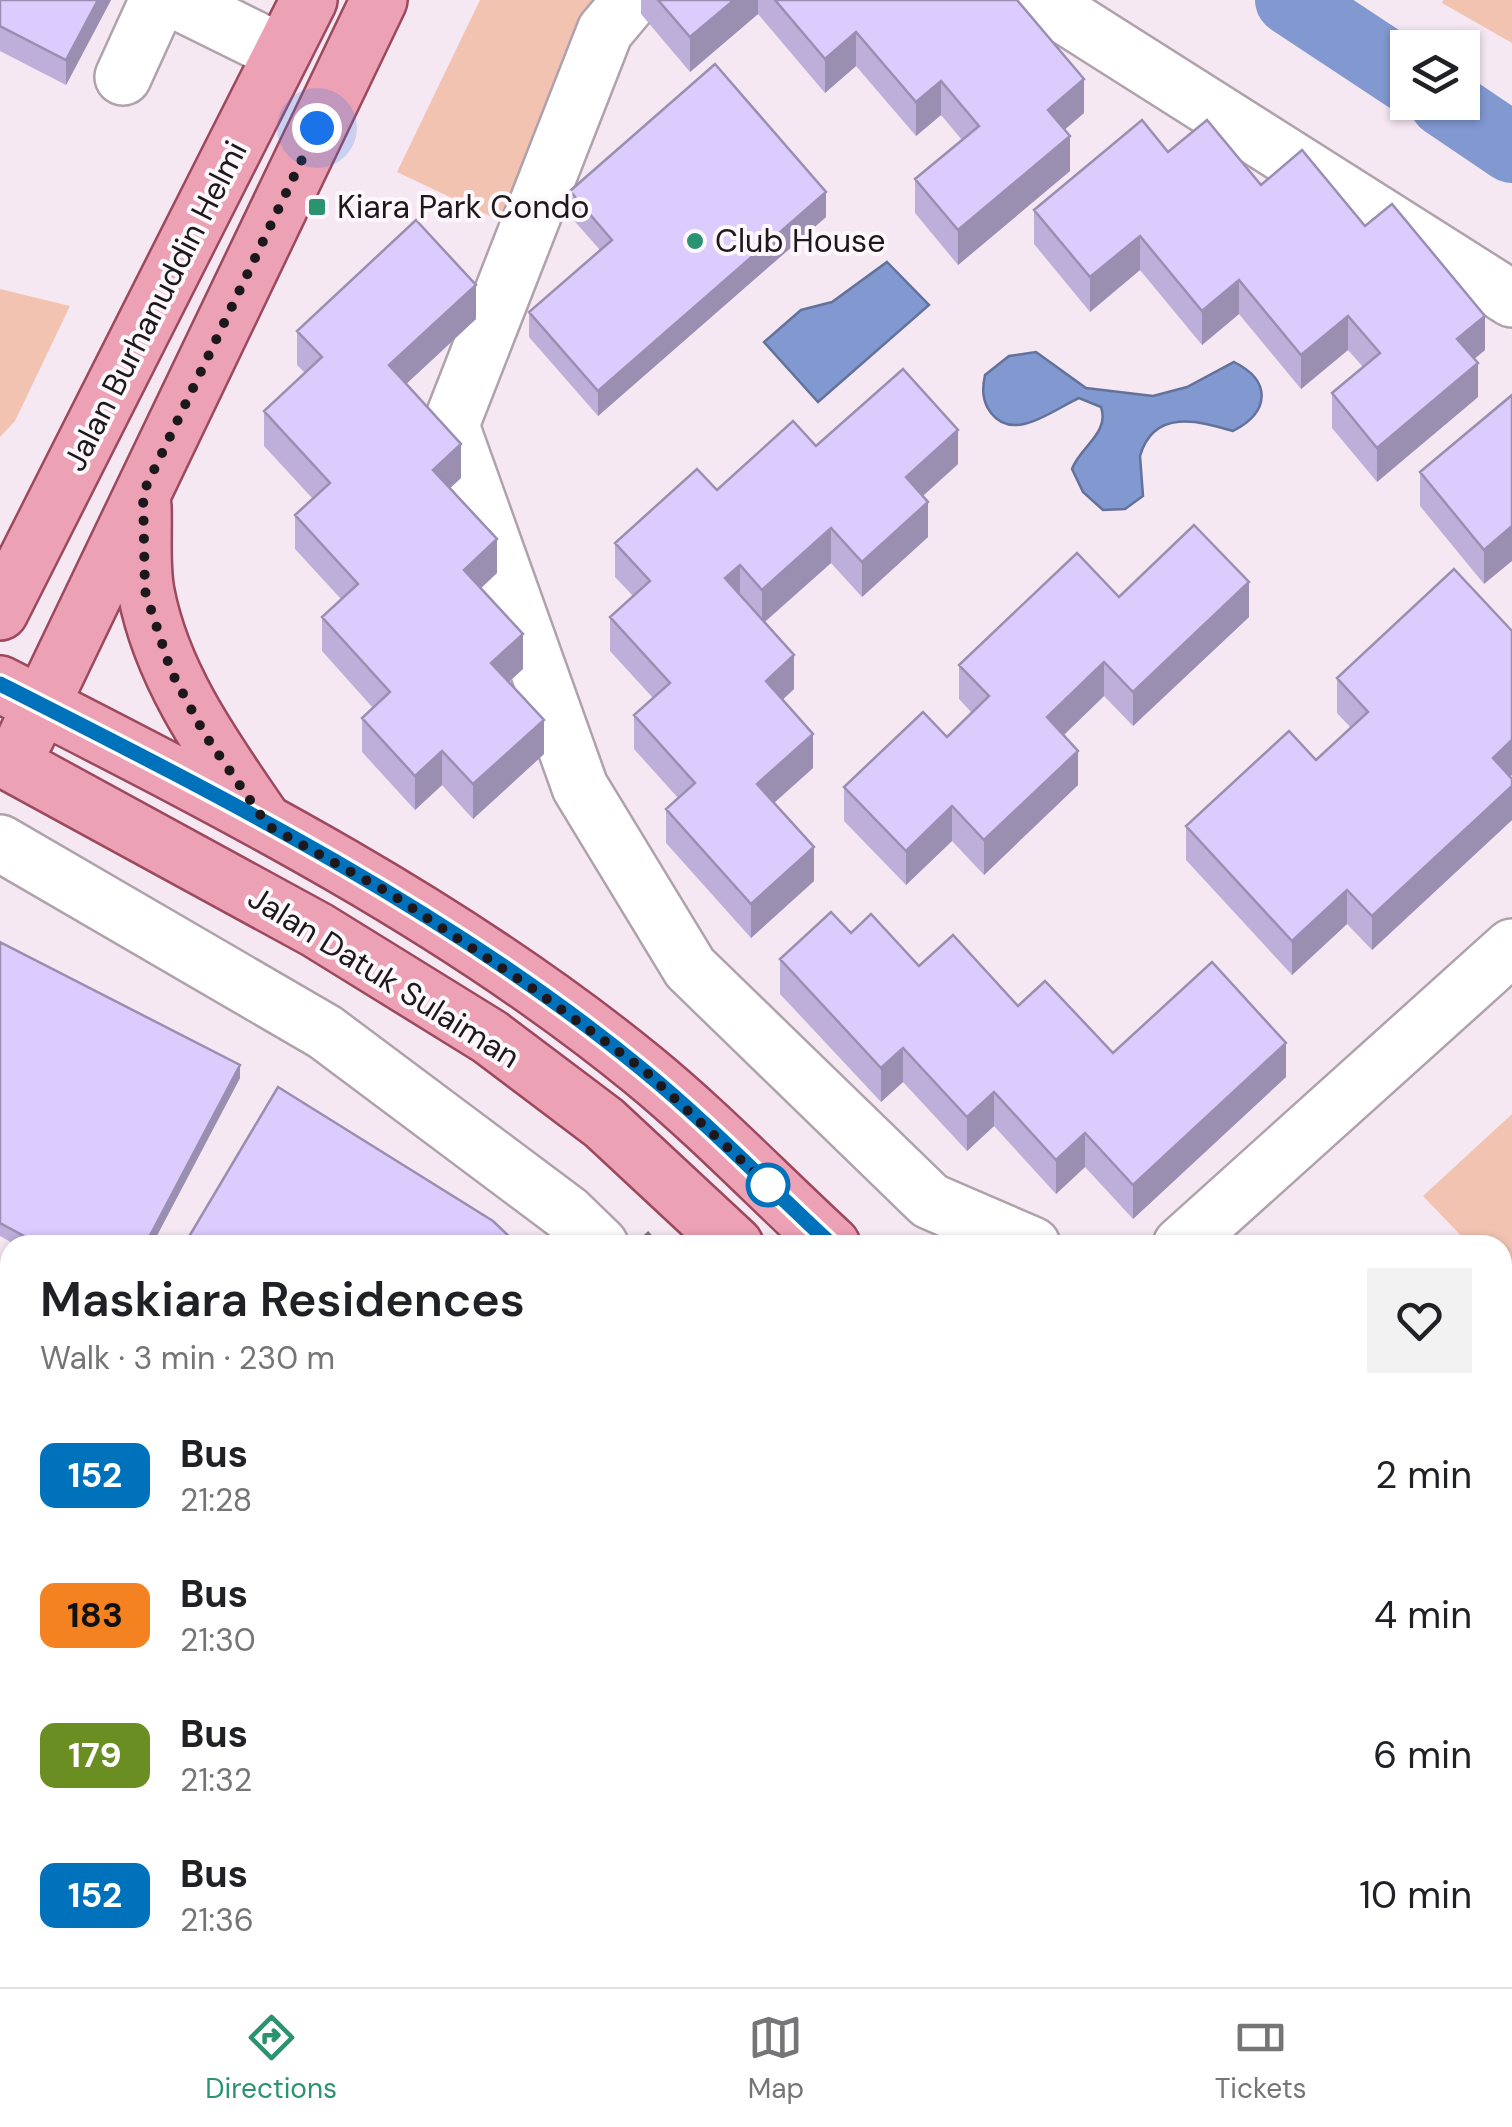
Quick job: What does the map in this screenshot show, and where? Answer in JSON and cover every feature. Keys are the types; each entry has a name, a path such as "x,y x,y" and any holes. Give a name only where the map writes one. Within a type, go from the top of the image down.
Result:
{"main road":[{"name":"Jalan Burhanuddin Helmi","path":"0,612 309,0"},
{"name":"Jalan Burhanuddin Helmi","path":"6,760 21,694 143,493 379,0"},
{"path":"0,520 76,463"},
{"path":"143,493 145,591 171,671 205,735 268,826"},
{"name":"Jalan Datuk Sulaiman","path":"21,694 391,894 532,988 644,1070 821,1235"},
{"name":"Jalan Datuk Sulaiman","path":"6,760 317,930 490,1037 604,1123 717,1234"}],"street":[{"path":"123,77 158,0"},
{"path":"175,0 282,53"},
{"path":"631,0 605,30 452,422 454,434 580,787 690,968 930,1201 1009,1235"},
{"path":"1040,0 1512,299"},
{"path":"0,842 326,1032 568,1213 590,1235"},
{"path":"1192,1235 1512,947"}],"shaded area":[{"path":"480,0 604,0 498,220 397,172"},
{"path":"1512,0 1512,43 1442,3"},
{"path":"0,289 70,306 15,421 0,437"},
{"path":"1512,1114 1512,1235 1460,1235 1423,1196"}],"water":[{"path":"887,262 929,305 818,402 764,342 801,310 832,302"},
{"path":"1036,352 1086,388 1153,396 1187,387 1234,362 1255,378 1262,397 1254,415 1233,431 1192,422 1167,424 1156,430 1140,456 1143,496 1125,509 1103,510 1083,492 1072,469 1098,432 1103,416 1101,407 1079,398 1034,421 1011,425 1000,421 986,404 985,375 1009,356"}],"building":[{"path":"0,0 98,0 66,60 0,26"},
{"path":"658,0 734,0 690,37"},
{"path":"775,0 1017,0 1084,79 1048,110 1070,136 958,230 915,179 979,126 941,81 916,102 856,32 825,59"},
{"name":"Club House","path":"715,64 826,192 598,391 529,312 612,240 570,191"},
{"path":"1142,120 1168,152 1207,120 1261,185 1302,150 1365,226 1392,204 1485,316 1457,339 1478,363 1377,448 1332,393 1380,353 1348,316 1301,355 1239,280 1202,311 1140,236 1090,277 1034,210"},
{"path":"416,220 476,285 389,365 461,444 433,470 497,539 464,570 523,634 491,663 544,720 473,784 442,751 415,776 362,718 390,692 322,617 358,584 295,515 330,483 264,411 322,357 297,331"},
{"path":"903,369 958,430 906,477 928,502 862,562 831,528 762,590 740,565 725,578 794,655 766,681 813,734 757,784 814,847 751,904 666,809 695,783 634,715 670,683 610,617 650,581 615,543 697,469 717,490 793,421 816,446"},
{"path":"1512,395 1512,526 1484,550 1420,472"},
{"path":"1194,525 1249,582 1133,692 1104,662 1047,717 1078,751 984,840 952,806 906,851 844,787 923,712 947,737 989,696 959,665 1077,553 1119,597"},
{"path":"1454,569 1512,631 1512,740 1493,758 1512,779 1512,786 1372,916 1347,890 1292,941 1186,826 1289,731 1316,760 1368,712 1337,678"},
{"path":"831,912 851,933 871,914 919,966 953,935 1018,1006 1045,981 1113,1053 1212,962 1286,1043 1133,1185 1085,1133 1056,1160 994,1092 967,1117 903,1048 881,1068 780,959"},
{"path":"0,942 240,1065 150,1235 22,1235 0,1223"},
{"path":"278,1087 493,1221 508,1235 190,1235"}],"waterway":[{"path":"1290,0 1390,66"},
{"path":"1471,120 1512,148"}],"bus line":[{"name":"152","path":"0,684 391,894 532,988 644,1070 821,1235"}],"place":[{"name":"Kiara Park Condo","path":"317,207"},
{"name":"Club House","path":"695,241"}],"route":[{"path":"317,128 143,493 145,591 171,671 205,735 268,826 391,894 532,988 644,1070 768,1185"}]}
